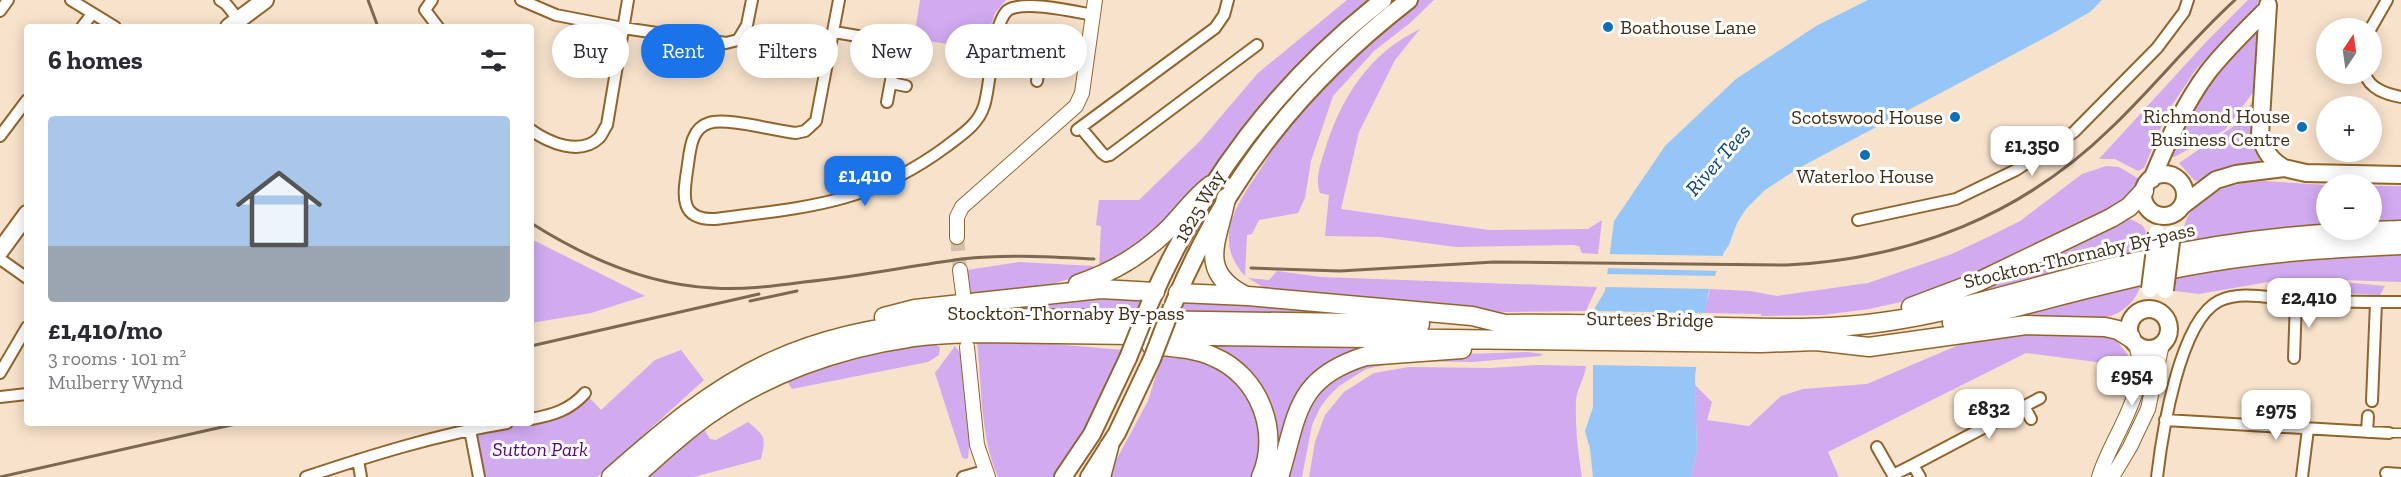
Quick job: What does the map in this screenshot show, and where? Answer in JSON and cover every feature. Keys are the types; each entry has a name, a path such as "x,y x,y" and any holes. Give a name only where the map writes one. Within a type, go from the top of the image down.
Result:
{"highway":[{"path":"1047,294 1097,278 1142,251 1163,235 1197,195 1211,184"},
{"path":"1763,333 1781,322 1863,317 1932,300 1980,281 2121,213 2148,185"},
{"path":"1227,198 1222,221 1215,235 1213,250 1216,266 1228,285 1248,297"},
{"name":"Stockton-Thornaby By-pass","path":"1763,333 1882,323 1969,305 2072,277 2186,251 2307,235 2401,230"},
{"name":"Stockton-Thornaby By-pass","path":"1816,341 1868,338 1934,327 2105,284 2233,258 2322,248 2401,245"},
{"path":"772,361 794,344 850,325 915,309 1101,289 1153,297"},
{"path":"1175,300 1248,297 1472,316 1538,332"},
{"name":"Stockton-Thornaby By-pass","path":"611,477 672,423 702,400 772,361 834,338 906,324 1020,318 1505,324"},
{"path":"1763,333 1869,347 2026,325 2105,327 2118,330 2134,341"},
{"path":"1279,477 1290,431 1300,405 1316,383 1337,367 1366,356 1380,354 1512,348 1538,332"},
{"name":"Stockton-Thornaby By-pass","path":"634,477 681,435 710,413 773,377 838,352 908,338 976,333 1538,332"},
{"name":"Surtees Bridge","path":"1538,332 1763,333"},
{"path":"1056,334 1191,350 1226,363 1245,379 1264,411 1268,449 1261,477"},
{"path":"1101,477 1109,447"}],"main road":[{"path":"234,24 265,0"},
{"name":"1825 Way","path":"1065,476 1092,434 1128,358 1177,243 1211,184 1252,129 1293,83 1347,30 1383,0"},
{"name":"1825 Way","path":"1089,477 1109,447 1138,392 1197,251 1227,198 1273,131 1302,98 1364,37 1409,0"},
{"path":"2268,4 2260,135 2269,157 2284,168"},
{"path":"2164,233 2145,203 2148,185 2172,134 2207,74 2268,4"},
{"path":"2153,213 2166,216 2216,180 2236,174 2284,168 2306,172 2401,176"},
{"path":"2148,185 2164,175 2177,179 2185,191 2180,208 2164,233 2157,290 2169,328 2162,344 2146,349 2134,341 2129,332 2132,319 2157,290"},
{"path":"0,251 24,218"},
{"path":"1153,297 1175,300"},
{"path":"2141,311 2154,310 2165,317"}],"street":[{"path":"0,11 8,0"},
{"path":"71,0 110,24"},
{"path":"220,0 226,4 234,24"},
{"path":"432,0 425,10 436,24"},
{"path":"520,0 556,15 602,24"},
{"path":"624,24 628,0"},
{"path":"629,29 726,43 738,40 747,25 752,0"},
{"path":"835,24 839,0"},
{"path":"957,237 957,217 962,207 1076,106 1082,93 1095,0"},
{"path":"1228,0 1224,15 1215,28 1079,129 1102,153 1106,156 1110,155 1257,45"},
{"path":"1858,220 1956,199 2016,170 2074,132 2157,48 2184,12 2188,0"},
{"path":"2377,18 2387,0"},
{"path":"1000,24 1004,15 1016,6 1032,4 1093,15"},
{"path":"84,24 92,14"},
{"path":"534,131 566,147 585,145 599,138 607,125 615,78"},
{"path":"825,78 819,113 812,126 796,133 720,122 711,122 698,129 692,145 684,194 689,210 704,220 715,219 829,203 872,190 895,179 940,151 972,126 984,104 989,78"},
{"path":"888,102 892,78"},
{"path":"891,83 906,86"},
{"path":"2372,84 2383,93 2401,97"},
{"path":"0,136 24,104"},
{"path":"0,259 24,276"},
{"path":"960,270 963,293"},
{"path":"2157,477 2170,398 2194,329 2206,309 2221,300 2243,295 2296,300 2401,302"},
{"path":"2295,358 2296,300"},
{"path":"2372,401 2376,302"},
{"path":"0,373 24,332"},
{"path":"2099,477 2135,392 2141,368 2134,341"},
{"path":"2112,477 2130,447 2148,409 2162,344"},
{"path":"963,477 986,474 976,445 967,346"},
{"path":"534,418 555,414 578,402 585,393"},
{"path":"0,397 24,394"},
{"path":"1877,447 1892,476 2040,398"},
{"path":"2024,406 2031,419"},
{"path":"2367,432 2368,416"},
{"path":"2165,420 2401,433"},
{"path":"306,477 358,460 491,426"},
{"path":"2302,477 2308,429"},
{"path":"470,430 479,477"},
{"path":"358,460 361,477"},
{"path":"1913,465 1920,477"},
{"path":"2386,473 2401,474"}],"green space":[{"path":"920,0 1006,0 995,13 991,24 945,24 945,44 933,42 933,24 916,24"},
{"path":"1347,0 1368,0 1319,42 1274,90 1190,200 1157,234 1099,269 1101,226 1096,225 1099,200 1139,200 1200,141 1258,73"},
{"path":"1418,0 1434,0 1410,23 1374,51 1333,96 1311,161 1305,198 1298,213 1259,220 1252,234 1247,235 1245,276 1234,261 1229,246 1229,232 1239,203 1267,159 1280,133 1326,80"},
{"path":"2248,0 2259,0 2254,10 2197,68 2168,111 2144,168 2138,171 2115,159 2099,159 2207,41"},
{"path":"2259,26 2257,87 2225,130 2174,157 2168,156 2187,117 2218,69"},
{"path":"1420,29 1395,60 1359,132 1341,209 1489,230 1588,229 1602,220 1598,254 1582,253 1579,246 1573,245 1456,247 1380,237 1325,236 1329,195 1320,193 1318,178 1322,158 1338,114 1358,80 1371,65 1385,51"},
{"path":"2255,98 2255,151 2261,162 2259,165 2222,170 2197,181 2194,180 2179,163 2237,124"},
{"path":"2106,166 2119,167 2139,179 2120,208 1944,289 1910,300 1869,309 1823,315 1761,316 1761,314 1704,313 1710,289 1750,291 1777,296 1868,283 1952,254 2020,221 2082,174"},
{"path":"2264,181 2316,184 2316,230 2182,244 2184,227 2197,203 2220,189"},
{"path":"2382,186 2401,186 2401,222 2382,224"},
{"path":"2126,218 2139,223 2145,229 2145,253 1957,301 1953,295"},
{"path":"534,240 645,296 591,313 534,322"},
{"path":"2401,251 2401,282 2342,280 2312,292 2275,291 2288,283 2285,279 2199,294 2175,291 2177,274 2244,263"},
{"path":"1019,262 1093,266 1093,272 1045,286 969,293 967,270"},
{"path":"1277,271 1321,277 1597,287 1586,311 1503,312 1445,309 1268,290 1248,278 1269,280"},
{"path":"2141,282 2128,306 2116,314 2103,318 2102,321 1994,319"},
{"path":"2343,282 2385,286 2380,295 2322,292"},
{"path":"1186,294 1395,317 1179,311"},
{"path":"1060,297 1148,299 1140,310 1085,309 1084,312 987,309"},
{"path":"2080,332 2113,336 2131,359 2128,369 2112,364 2026,353 1828,452 1839,477 1691,477 1697,451 1695,385 1712,402 1707,420 1749,426 1781,396 1803,389 1867,384 1961,344 2017,335"},
{"path":"1003,340 1124,350 1104,404 1055,477 998,477 985,428 977,342"},
{"path":"1175,342 1380,344 1361,351 1287,417 1275,459 1262,391"},
{"path":"932,344 940,347 939,355 928,362 792,389 787,381 798,374 875,352"},
{"path":"955,346 965,360 970,436 968,458 965,459 962,457 935,373"},
{"name":"Sutton Park","path":"681,350 704,380 597,477 479,477 470,430 493,426 534,426 534,422 556,414 585,393 601,410 655,360"},
{"path":"1527,352 1543,354 1473,362 1405,361 1366,369 1339,386 1320,408 1312,425 1302,477 1283,477 1289,451 1316,394 1352,366 1407,356"},
{"path":"1163,353 1206,359 1243,385 1263,434 1254,477 1107,477 1148,401"},
{"path":"1537,365 1586,366 1576,402 1577,440 1582,477 1309,477 1315,442 1325,415 1344,392 1374,373 1409,367 1490,368"},
{"path":"748,422 763,437 761,459 694,477 644,477 697,431 704,429 710,439 716,440"}],"water":[{"name":"River Tees","path":"1868,0 2102,0 2090,12 2050,35 1797,169 1765,190 1746,209 1737,223 1708,294 1695,376 1697,451 1691,477 1593,477 1590,449 1585,431 1593,407 1593,311 1605,291 1614,221 1665,146 1736,79 1816,26"}],"pier":[{"path":"1607,254 1725,256 1720,271 1605,268"},
{"path":"1604,274 1719,276 1714,289 1603,287"},
{"path":"1590,311 1707,313 1699,367 1591,365"}],"tunnel":[{"path":"957,237 960,270"}],"railway":[{"path":"368,0 377,24"},
{"path":"1251,268 1340,271 1494,262 1787,265 1833,261 1921,242 1962,227 2002,208 2077,159 2127,112 2235,0"},
{"path":"534,225 574,248 618,268 665,282 713,288 781,285 978,257 1028,256 1094,259"},
{"path":"750,301 797,291"},
{"path":"534,345 759,294"},
{"path":"0,477 227,426"}],"place":[{"name":"Boathouse Lane","path":"1608,27"},
{"name":"Scotswood House","path":"1955,117"},
{"name":"Richmond House Business Centre","path":"2302,127"},
{"name":"Waterloo House","path":"1865,155"}]}
